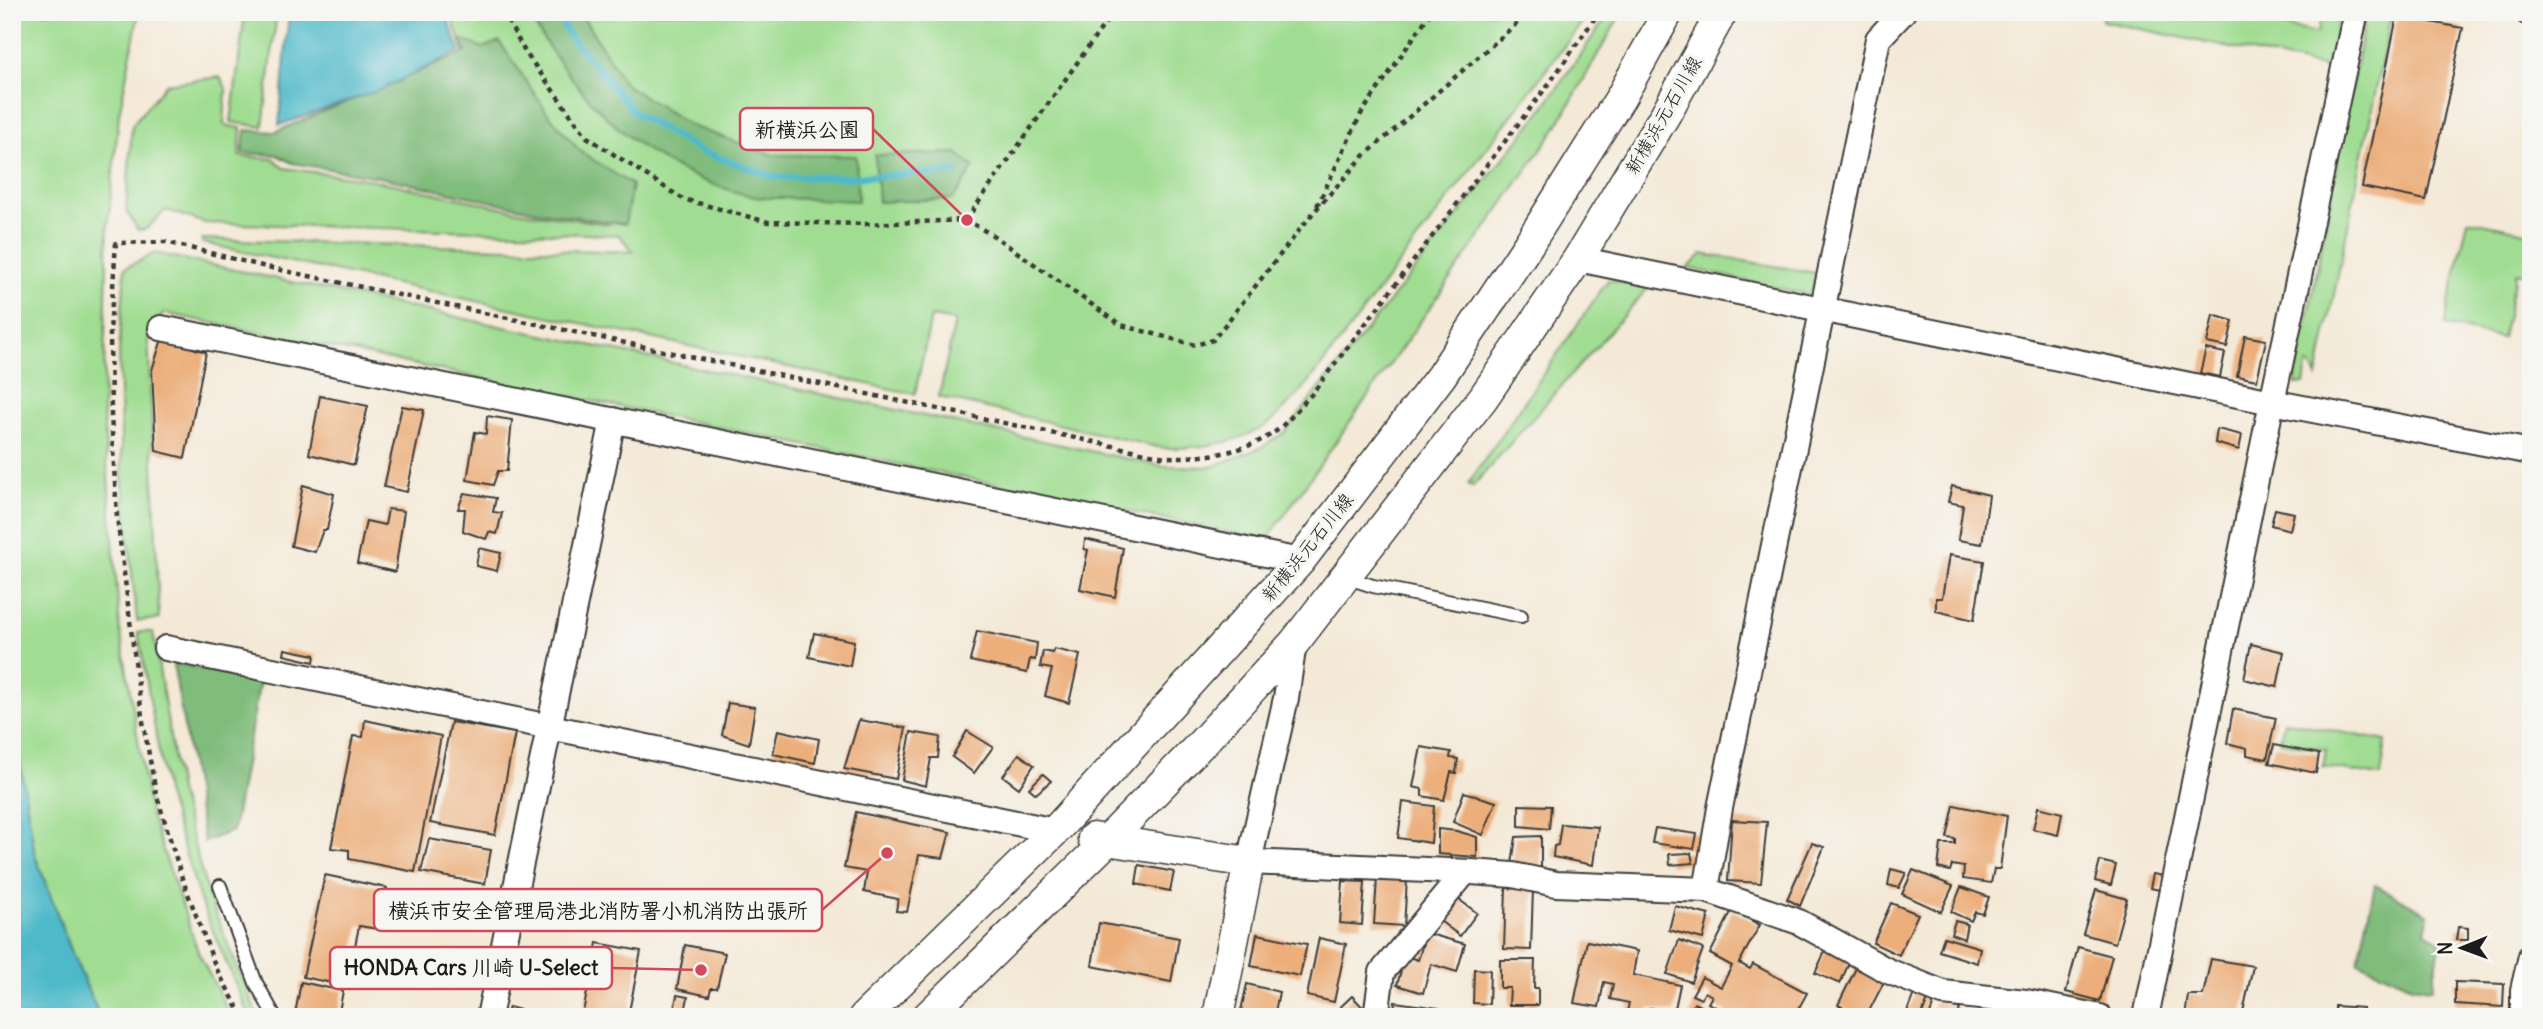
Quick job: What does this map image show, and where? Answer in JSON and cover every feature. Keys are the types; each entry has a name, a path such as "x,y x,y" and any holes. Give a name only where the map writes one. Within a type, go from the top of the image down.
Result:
{"street":[{"name":"新横浜元石川線","path":"864,1017 1055,831 1300,561 1441,376 1528,245 1620,97 1668,12"},
{"name":"新横浜元石川線","path":"927,1017 1107,841 1294,643 1483,398 1577,259 1665,115 1722,12"},
{"path":"1706,890 1720,808 1878,39 1903,12"},
{"path":"2146,1017 2272,402 2356,12"},
{"path":"1577,259 2531,453"},
{"path":"161,328 1300,561"},
{"path":"489,1017 613,420"},
{"path":"1218,1017 1286,698 1294,643"},
{"path":"166,648 1107,841 1249,862 1465,872 1513,875 1556,884 1706,890 1799,922 1888,971 1943,993 2026,1002 2100,1017"},
{"path":"1376,1017 1382,972 1465,872"},
{"path":"2523,1017 2523,990 2531,956"}],"lane":[{"path":"1345,577 1373,586 1521,616"},
{"path":"220,886 256,983 275,1017"}],"path":[{"path":"503,12 525,52 587,137 683,199 768,222 868,224 965,220 994,236 1121,325 1195,345 1213,340 1313,213 1363,157 1530,12"},
{"path":"965,220 1112,12"},
{"path":"1313,213 1361,114 1429,13"}],"green space":[{"path":"12,12 139,12 119,114 108,224 103,414 120,629 150,813 199,954 231,1017 100,1017 74,958 35,855 12,700"},
{"path":"245,12 277,12 263,127 231,122"},
{"path":"450,12 1590,12 1309,382 1287,406 1274,419 1250,434 1213,445 1162,448 939,397 955,321 931,317 915,394 202,243 202,239 634,252 619,235 205,223 166,210 145,230 138,230 126,211 132,125 166,84 220,77 226,88 224,125 241,128 239,156 274,159 284,168 373,180 523,212 609,224 473,80"},
{"path":"527,12 580,12 625,84 691,126 773,155 856,156 858,201 755,197 713,185 679,169 648,151 619,129 593,104 569,76"},
{"path":"1610,12 1622,12 1556,128 1267,540 164,313 148,332 159,619 137,621 122,475 119,352 125,268 155,253 1161,466 1211,467 1262,447 1284,433 1539,114"},
{"path":"2103,12 2216,12 2317,33 2323,12 2340,12 2328,68 2102,21"},
{"path":"2366,12 2392,12 2317,377 2312,366 2307,365 2304,384 2295,385"},
{"path":"462,40 483,48 499,41 549,115 580,151 632,185 625,224 541,212 379,177 292,163 277,155 242,153 245,130 275,132 466,52"},
{"path":"957,153 974,167 953,199 878,202 875,155"},
{"path":"2468,220 2531,233 2531,275 2516,272 2502,338 2444,325"},
{"path":"1702,254 1816,273 1810,295 1688,268"},
{"path":"1608,280 1649,287 1472,487 1468,484"},
{"path":"138,632 153,632 179,791 209,898 258,1017 251,1017 246,1009 201,903 166,792"},
{"path":"173,663 260,680 233,831 204,842"},
{"path":"2284,721 2386,741 2381,776 2323,767 2326,750 2280,742"},
{"path":"2375,885 2429,914 2425,932 2441,941 2432,989 2412,986 2358,962"}],"water":[{"path":"289,12 445,12 460,51 383,89 279,125"},
{"path":"12,700 35,855 74,958 100,1017 12,1017"}],"building":[{"path":"2397,16 2463,28 2426,200 2362,187"},
{"path":"2213,315 2233,321 2227,347 2207,343"},
{"path":"2245,336 2266,340 2257,380 2237,376"},
{"path":"162,339 206,352 185,458 156,451 152,370"},
{"path":"2206,349 2225,353 2220,377 2200,373"},
{"path":"320,396 368,406 354,465 309,454"},
{"path":"402,406 424,410 407,492 384,487"},
{"path":"487,416 512,420 507,471 498,471 493,485 467,480 475,432 486,434"},
{"path":"2217,429 2242,435 2239,450 2215,443"},
{"path":"303,485 334,494 327,530 323,530 315,552 291,546"},
{"path":"1952,486 1989,495 1982,544 1958,540 1963,505 1948,502"},
{"path":"464,493 496,498 493,512 502,513 497,534 489,532 486,539 463,531 465,509 458,509"},
{"path":"388,509 404,511 395,572 357,563 366,521 385,525"},
{"path":"2275,509 2294,513 2290,530 2271,525"},
{"path":"1085,539 1123,548 1115,597 1080,589 1088,550 1084,549"},
{"path":"479,548 501,553 497,571 476,566"},
{"path":"1949,555 1984,561 1974,620 1936,611 1936,598 1942,598"},
{"path":"977,631 1037,643 1035,660 1030,659 1027,673 970,661"},
{"path":"814,633 854,641 850,666 809,657"},
{"path":"2251,644 2284,652 2277,687 2244,679"},
{"path":"285,649 315,655 314,662 284,655"},
{"path":"1054,649 1080,655 1069,703 1045,696 1052,669 1040,667 1043,651 1052,653"},
{"path":"728,703 755,707 749,744 722,735"},
{"path":"2233,709 2276,718 2267,759 2247,755 2247,748 2227,743"},
{"path":"365,720 441,736 415,872 349,859 349,850 331,848 353,736 363,737"},
{"path":"859,720 906,728 896,779 844,769"},
{"path":"451,722 515,733 495,835 430,823"},
{"path":"778,730 819,739 815,763 773,754"},
{"path":"967,731 993,747 974,773 952,757"},
{"path":"911,732 940,737 938,758 931,758 926,786 902,780"},
{"path":"2274,745 2319,754 2316,773 2269,763"},
{"path":"1421,747 1451,752 1450,758 1458,759 1456,773 1451,772 1444,800 1422,796 1422,789 1413,787"},
{"path":"1019,754 1034,765 1019,788 1003,776"},
{"path":"1043,774 1051,781 1036,794 1029,788"},
{"path":"1464,792 1496,802 1483,835 1453,822"},
{"path":"1403,802 1434,806 1431,843 1398,838"},
{"path":"1519,805 1551,806 1549,829 1519,826"},
{"path":"1954,805 2007,816 2000,869 1994,869 1991,883 1963,879 1964,867 1952,865 1950,871 1938,868 1941,844 1955,844 1955,839 1947,838"},
{"path":"2038,807 2062,813 2058,835 2033,829"},
{"path":"856,812 950,832 943,858 919,855 907,912 896,911 898,899 864,892 867,872 844,868"},
{"path":"1732,820 1767,822 1761,883 1728,881"},
{"path":"1561,824 1598,827 1593,865 1553,857"},
{"path":"1655,828 1697,834 1694,849 1652,843"},
{"path":"1438,829 1477,837 1477,857 1438,854"},
{"path":"1541,836 1541,868 1512,864 1516,837"},
{"path":"429,839 491,850 485,884 421,872"},
{"path":"1812,843 1824,847 1800,906 1787,899"},
{"path":"1691,853 1693,863 1670,865 1669,854"},
{"path":"2100,861 2116,865 2111,885 2095,881"},
{"path":"1139,865 1174,872 1170,891 1136,884"},
{"path":"1891,869 1906,873 1899,888 1888,885"},
{"path":"1913,870 1953,886 1941,912 1902,894"},
{"path":"2153,874 2163,876 2160,890 2150,888"},
{"path":"325,875 387,888 378,929 359,926 347,986 303,977"},
{"path":"1377,878 1407,880 1404,926 1374,924"},
{"path":"1343,881 1365,882 1362,925 1340,923"},
{"path":"1961,887 1989,897 1983,914 1975,912 1971,921 1951,912"},
{"path":"1506,888 1533,889 1531,950 1504,949"},
{"path":"2096,890 2127,899 2115,943 2083,934"},
{"path":"1457,898 1477,913 1460,936 1440,921"},
{"path":"1891,903 1918,914 1899,955 1873,943"},
{"path":"1675,906 1709,915 1703,939 1669,930"},
{"path":"1732,910 1760,925 1739,963 1750,969 1753,964 1807,993 1794,1017 1734,1017 1708,1003 1712,996 1705,992 1701,999 1692,995 1702,977 1721,987 1732,966 1710,954"},
{"path":"1955,921 1967,924 1964,939 1951,934"},
{"path":"1099,923 1179,938 1171,982 1092,966"},
{"path":"2458,927 2468,928 2468,940 2456,940"},
{"path":"1426,933 1465,944 1457,972 1431,964 1423,993 1397,985 1405,956 1418,960"},
{"path":"1257,934 1307,944 1300,976 1251,966"},
{"path":"1944,937 1980,948 1977,963 1939,951"},
{"path":"1319,938 1346,944 1334,1002 1307,996"},
{"path":"1679,940 1703,949 1691,982 1667,974"},
{"path":"1587,941 1637,951 1633,975 1680,985 1674,1013 1650,1008 1648,1016 1627,1012 1629,1003 1610,999 1613,984 1604,982 1599,1007 1574,1003"},
{"path":"597,943 641,951 628,1017 582,1017"},
{"path":"685,945 725,953 717,988 711,988 709,996 677,989"},
{"path":"1827,947 1851,958 1840,984 1815,973"},
{"path":"2078,947 2112,956 2100,1001 2066,992"},
{"path":"2211,959 2253,966 2242,1017 2185,1017 2188,995 2203,995"},
{"path":"1500,960 1535,960 1534,988 1538,988 1538,1005 1509,1005 1510,988 1500,988"},
{"path":"1857,966 1885,980 1866,1017 1838,1005"},
{"path":"1474,969 1490,970 1489,1004 1473,1003"},
{"path":"301,982 343,991 338,1017 295,1014"},
{"path":"2455,982 2504,984 2503,1007 2455,1004"},
{"path":"1247,984 1279,992 1274,1017 1240,1015"},
{"path":"1915,991 1929,997 1921,1017 1905,1017"},
{"path":"677,995 688,997 684,1017 673,1017"},
{"path":"1352,996 1372,1017 1330,1017"},
{"path":"1935,1000 1960,1009 1957,1017 1929,1017"},
{"path":"1395,1002 1439,1008 1438,1017 1393,1017"},
{"path":"1694,1003 1706,1008 1702,1017 1689,1017"},
{"path":"2335,1006 2363,1008 2363,1017 2335,1017"},
{"path":"509,1007 524,1011 523,1017 506,1017"},
{"path":"2490,1012 2490,1017 2459,1017 2459,1014"}],"waterway":[{"path":"556,12 568,34 635,113 700,151 775,177 857,177 957,172"}],"place":[{"name":"新横浜公園","path":"967,220"},
{"name":"横浜市安全管理局港北消防署小机消防出張所","path":"887,853"},
{"name":"HONDA Cars 川崎 U-Select","path":"701,970"}]}
